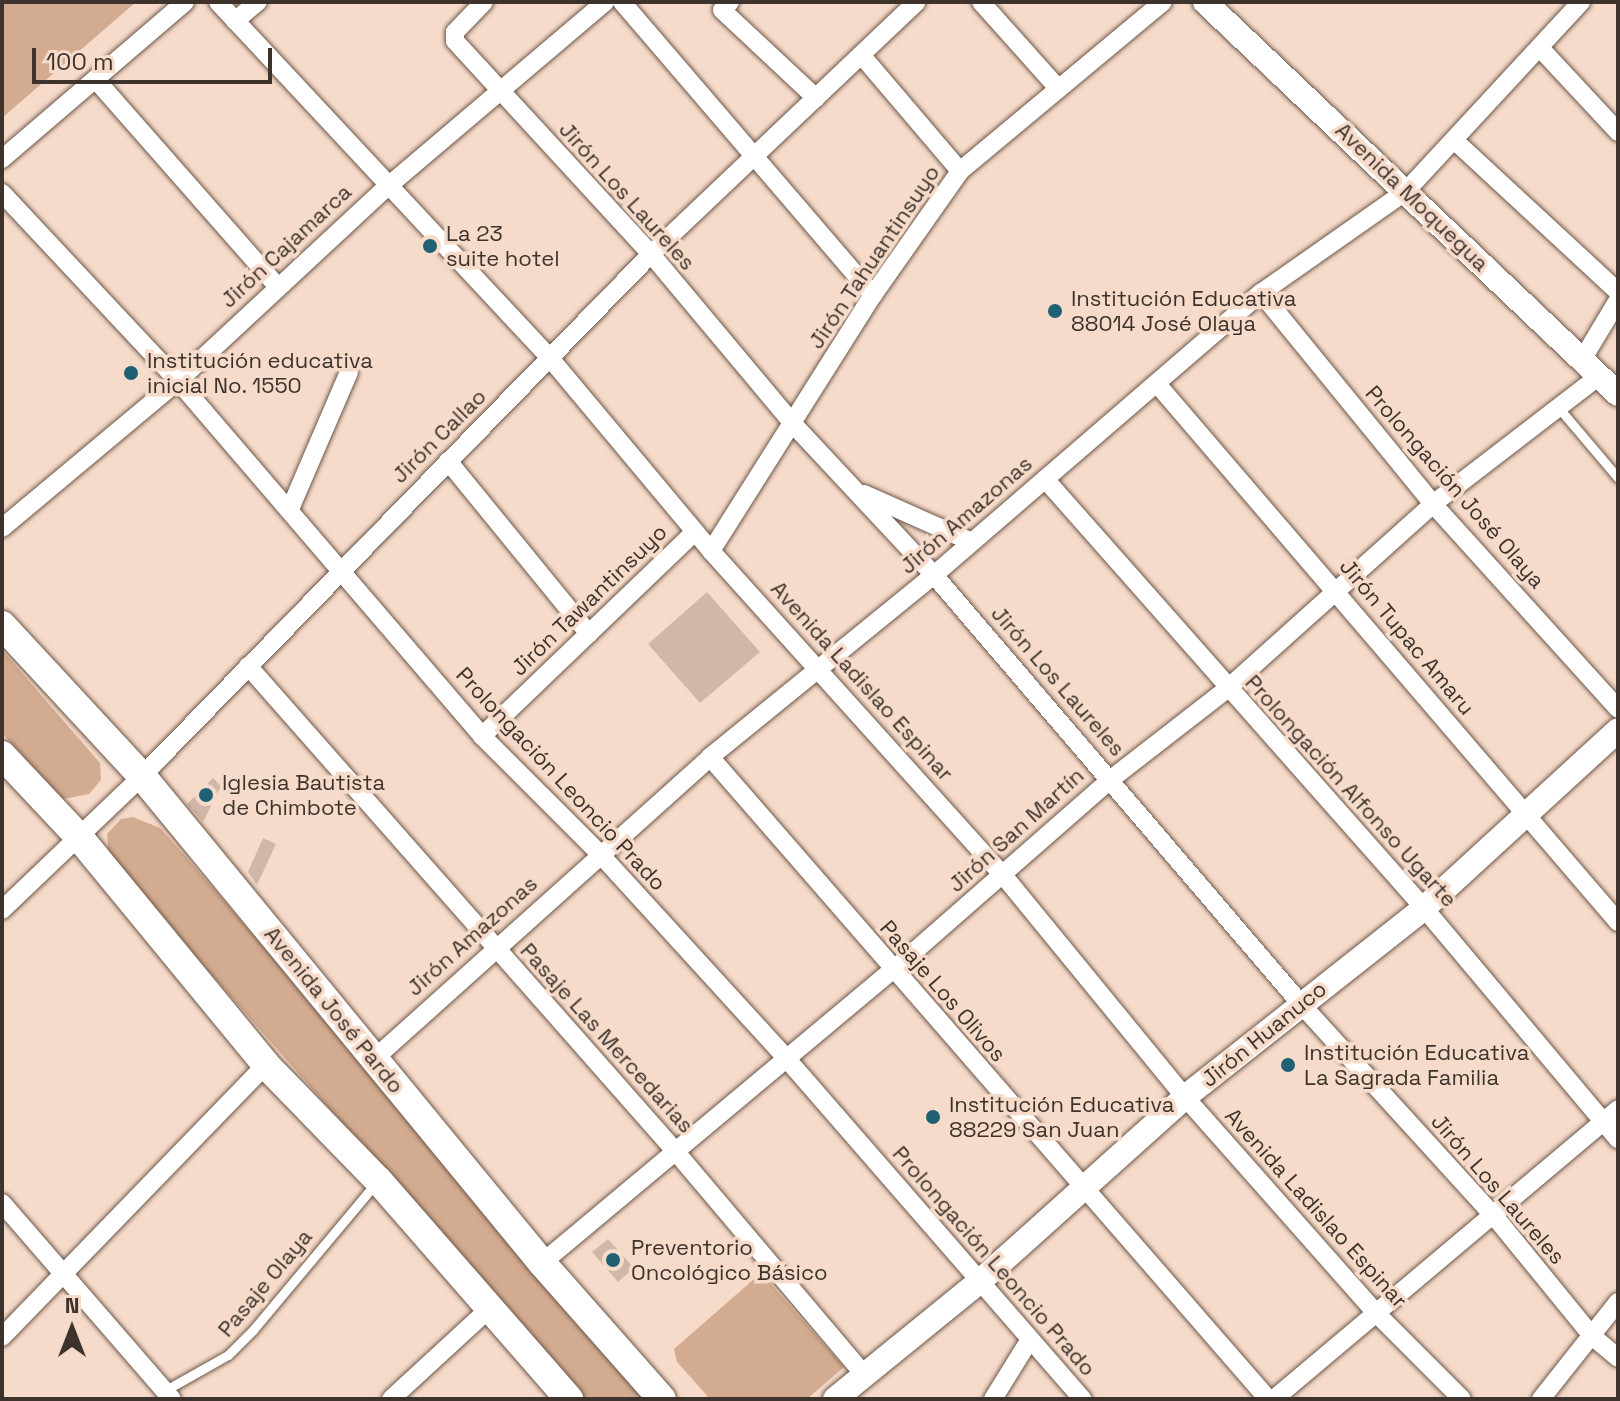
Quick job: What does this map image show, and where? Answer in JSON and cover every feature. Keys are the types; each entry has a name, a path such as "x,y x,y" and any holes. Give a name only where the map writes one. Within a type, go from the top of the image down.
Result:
{"main road":[{"name":"Avenida Moquegua","path":"1205,2 1618,394"},
{"name":"Avenida José Pardo","path":"2,625 142,776 542,1263 662,1399"},
{"name":"Jirón Huanuco","path":"835,1399 863,1373 979,1282 1185,1097 1424,908 1525,812 1618,730"},
{"path":"2,755 79,837 266,1065 378,1180 569,1399"}],"street":[{"path":"2,159 97,81 185,2"},
{"name":"Avenida Ladislao Espinar","path":"218,2 387,187 549,357 711,551 1003,875 1185,1097 1374,1311 1462,1399"},
{"path":"235,21 258,2"},
{"name":"Jirón Cajamarca","path":"2,528 178,381 276,285 605,2"},
{"path":"622,2 873,295"},
{"path":"730,2 722,10 816,98"},
{"name":"Jirón Callao","path":"2,910 142,776 651,254 863,57 917,2"},
{"path":"981,2 1056,86"},
{"name":"Jirón Tahuantinsuyo","path":"711,551 794,425 873,295 960,171 1056,86 1163,2"},
{"name":"Jirón Amazonas","path":"374,1059 493,947 710,757 934,575 1158,385 1261,293 1406,191 1581,2"},
{"name":"Jirón Los Laureles","path":"471,6 455,32 455,41 651,254 794,425 934,575 1300,1003 1495,1217 1592,1336 1618,1358"},
{"path":"1540,48 1618,132"},
{"path":"863,57 960,171"},
{"path":"97,81 276,285"},
{"path":"1454,140 1618,292"},
{"name":"Prolongación Leoncio Prado","path":"2,193 178,381 342,568 482,736 600,854 786,1058 1082,1399"},
{"name":"Prolongación José Olaya","path":"1261,293 1433,504 1618,709"},
{"name":"Jirón San Martín","path":"542,1263 893,970 1111,779 1227,689 1433,504 1558,407 1590,368 1618,300"},
{"path":"290,509 349,372"},
{"name":"Jirón Tupac Amaru","path":"1158,385 1618,922"},
{"path":"448,461 589,634"},
{"name":"Prolongación Alfonso Ugarte","path":"1045,479 1227,689 1424,908 1618,1139"},
{"path":"854,490 972,542"},
{"name":"Jirón Tawantinsuyo","path":"482,736 695,532"},
{"name":"Pasaje Las Mercedarias","path":"248,666 676,1152 863,1373"},
{"name":"Pasaje Los Olivos","path":"710,757 1271,1399"},
{"path":"2,1337 266,1065"},
{"path":"1271,1399 1374,1311 1495,1217 1618,1109"},
{"path":"2,1203 65,1271 168,1395"},
{"path":"1541,1399 1618,1302"},
{"path":"391,1399 489,1309"},
{"path":"993,1399 1029,1341"}],"lane":[{"path":"1558,407 1618,478"},
{"name":"Pasaje Olaya","path":"168,1395 228,1355 253,1330 378,1180"}],"shaded area":[{"path":"2,2 136,2 2,118"},
{"path":"2,650 100,763 101,780 89,794 63,799 2,733"},
{"path":"133,817 160,828 655,1399 585,1399 109,858 107,834 121,819"},
{"path":"761,1273 844,1367 807,1399 710,1399 677,1362 674,1349"}],"building":[{"path":"707,592 760,652 700,703 648,644"},
{"name":"Iglesia Bautista de Chimbote","path":"213,778 221,786 203,822 187,804"},
{"path":"263,838 276,844 257,885 248,872"},
{"name":"Preventorio Oncológico Básico","path":"608,1239 634,1268 618,1282 592,1252"}],"place":[{"name":"La 23 suite hotel","path":"430,246"},
{"name":"Institución Educativa 88014 José Olaya","path":"1055,311"},
{"name":"Institución educativa inicial No. 1550","path":"131,373"},
{"name":"Iglesia Bautista de Chimbote","path":"206,795"},
{"name":"Institución Educativa La Sagrada Familia","path":"1288,1065"},
{"name":"Institución Educativa 88229 San Juan","path":"933,1117"},
{"name":"Preventorio Oncológico Básico","path":"613,1260"}]}
